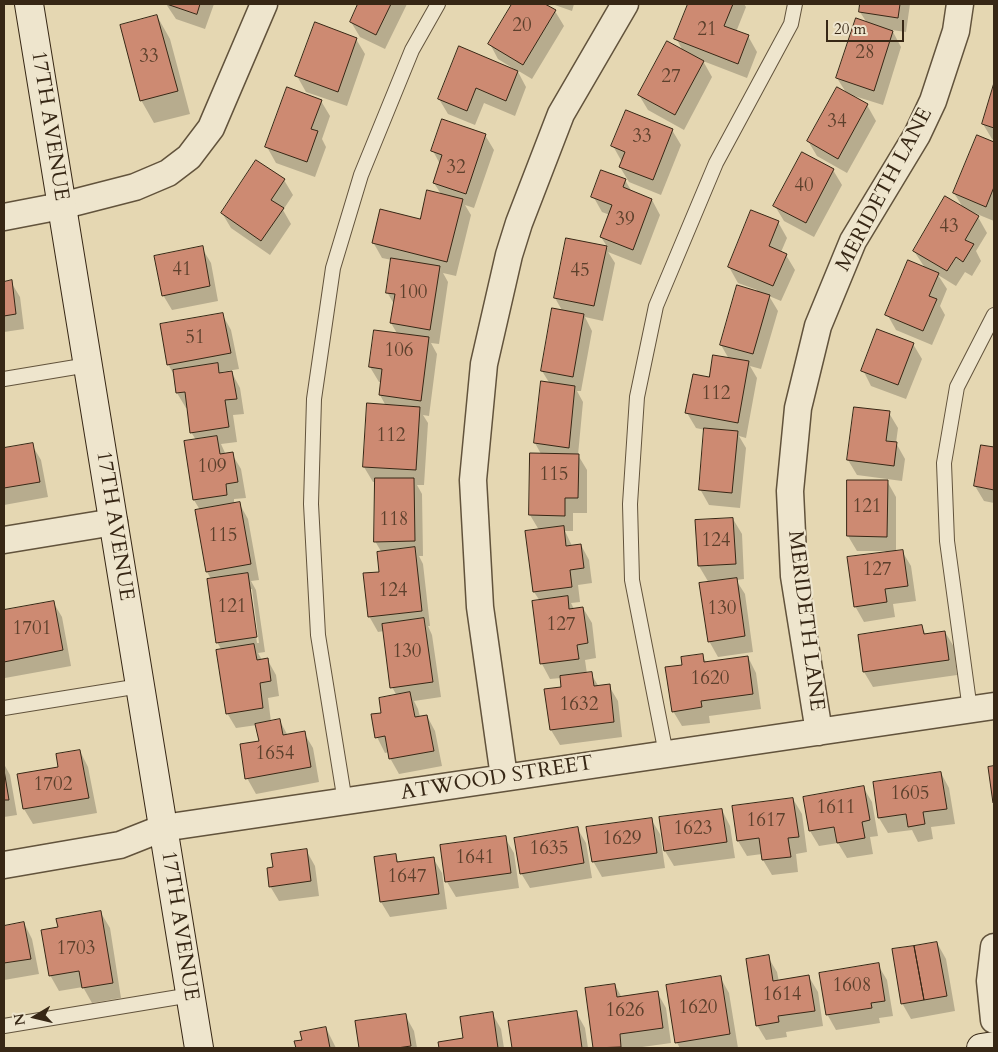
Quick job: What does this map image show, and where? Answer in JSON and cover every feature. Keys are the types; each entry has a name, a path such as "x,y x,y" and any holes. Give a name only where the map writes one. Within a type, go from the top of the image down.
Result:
{"main road":[{"name":"17TH AVENUE","path":"29,4 199,1048"},
{"path":"981,1048 994,1046"}],"street":[{"path":"4,217 61,206 135,187 168,173 189,157 210,128 264,4"},
{"path":"504,777 480,606 472,480 484,364 508,255 561,114 625,4"},
{"name":"MERIDETH LANE","path":"820,732 794,576 790,491 798,408 818,326 853,241 917,135 933,101 956,31 960,4"},
{"path":"4,540 114,522"},
{"name":"ATWOOD STREET","path":"4,865 120,845 163,828 982,708"},
{"path":"994,947 990,981 994,1020"}],"lane":[{"path":"345,802 318,635 311,504 314,399 334,268 361,176 412,50 438,4"},
{"path":"666,754 632,580 630,504 637,397 656,306 716,163 790,24 795,4"},
{"path":"982,708 947,541 944,464 957,388 994,315"},
{"path":"4,379 88,365"},
{"path":"4,708 140,686"},
{"path":"4,1026 191,995"}],"building":[{"path":"167,4 200,4 197,14"},
{"path":"358,4 391,4 376,35 350,22"},
{"path":"512,4 545,4 556,10 523,65 488,44"},
{"path":"688,4 733,4 724,26 749,35 738,64 674,39"},
{"path":"860,4 900,4 898,18 859,12"},
{"path":"157,15 178,91 140,101 120,25"},
{"path":"856,18 893,31 874,91 836,78"},
{"path":"315,22 357,38 338,92 295,76"},
{"path":"667,41 704,61 675,115 638,95"},
{"path":"459,46 518,71 506,101 476,88 467,111 438,99"},
{"path":"994,83 994,128 982,124"},
{"path":"287,87 322,100 311,129 318,131 307,162 265,147"},
{"path":"837,87 868,104 838,159 807,141"},
{"path":"626,110 673,129 653,180 619,167 625,152 611,146"},
{"path":"442,119 486,134 466,194 433,183 442,155 431,151"},
{"path":"977,135 994,142 994,187 986,207 953,193"},
{"path":"802,152 834,169 806,223 773,206"},
{"path":"256,160 285,179 271,200 284,208 261,241 221,213"},
{"path":"601,170 626,179 623,187 652,199 633,250 600,237 612,205 591,197"},
{"path":"427,190 463,199 447,262 372,243 380,209 420,219"},
{"path":"945,196 979,216 965,240 974,244 963,262 956,257 947,271 913,251"},
{"path":"751,210 779,221 769,246 787,254 773,286 728,267"},
{"path":"566,238 607,246 594,306 554,298"},
{"path":"203,246 210,286 162,296 154,256"},
{"path":"391,258 440,266 430,330 390,323 395,294 386,293"},
{"path":"908,260 939,273 929,296 937,299 923,331 885,315"},
{"path":"12,280 16,314 4,316 4,282"},
{"path":"737,285 770,295 753,354 720,345"},
{"path":"552,308 584,314 573,377 541,371"},
{"path":"223,313 231,353 167,365 160,324"},
{"path":"877,329 914,343 898,385 861,371"},
{"path":"374,330 429,337 421,401 379,395 382,369 369,367"},
{"path":"713,355 749,361 738,423 685,413 693,374 709,377"},
{"path":"218,363 219,373 232,371 237,399 225,400 229,427 190,433 185,392 176,393 173,370"},
{"path":"541,381 575,386 569,448 534,443"},
{"path":"367,403 420,407 416,470 363,467"},
{"path":"854,407 890,411 886,441 897,442 894,466 847,460"},
{"path":"704,428 738,431 732,493 699,490"},
{"path":"217,436 220,454 233,452 238,482 226,484 227,495 193,500 184,441"},
{"path":"33,443 40,482 4,488 4,448"},
{"path":"981,445 994,447 994,490 974,486"},
{"path":"530,453 579,454 578,498 565,498 565,516 529,515"},
{"path":"375,478 414,478 415,541 374,542"},
{"path":"847,480 888,480 887,537 847,536"},
{"path":"240,502 251,564 206,572 195,510"},
{"path":"733,518 736,564 698,566 695,520"},
{"path":"564,526 566,546 581,544 584,568 570,570 572,587 533,592 525,531"},
{"path":"415,547 422,611 368,617 363,573 379,572 377,552"},
{"path":"903,550 908,586 885,589 887,602 854,607 847,557"},
{"path":"248,573 257,637 216,643 207,579"},
{"path":"737,578 745,636 708,642 699,583"},
{"path":"568,596 569,609 583,607 588,643 577,645 579,659 540,664 532,601"},
{"path":"54,601 63,650 4,662 4,610"},
{"path":"424,618 433,682 390,688 382,624"},
{"path":"922,625 924,634 945,631 949,660 863,672 858,635"},
{"path":"254,644 257,660 268,658 271,681 260,683 263,708 226,714 216,650"},
{"path":"703,654 704,662 748,656 753,694 701,701 702,707 672,712 665,667 682,665 681,657"},
{"path":"592,672 594,686 610,684 614,722 550,730 544,689 561,687 560,676"},
{"path":"410,692 415,717 427,715 434,751 389,759 385,736 375,738 371,714 381,713 379,698"},
{"path":"280,719 283,735 305,731 311,767 245,779 240,744 259,741 255,724"},
{"path":"80,750 89,798 23,809 17,774 58,767 56,754"},
{"path":"994,766 994,802 993,803 988,767"},
{"path":"4,770 9,800 4,800"},
{"path":"941,772 947,809 923,812 925,824 908,827 906,814 878,818 873,782"},
{"path":"864,786 870,820 862,822 865,838 837,843 834,827 809,831 803,797"},
{"path":"793,798 799,837 788,838 791,857 762,860 759,838 737,841 732,806"},
{"path":"722,809 727,842 664,851 659,817"},
{"path":"652,818 657,853 592,862 586,827"},
{"path":"578,827 584,863 520,874 514,838"},
{"path":"506,836 511,873 445,882 440,845"},
{"path":"307,849 311,881 269,887 267,868 273,867 271,854"},
{"path":"396,854 397,862 434,857 439,894 380,902 374,857"},
{"path":"101,911 113,983 82,988 79,971 49,976 41,930 58,927 56,919"},
{"path":"24,922 31,959 4,963 4,926"},
{"path":"937,942 947,996 924,1000 914,946"},
{"path":"914,946 924,1000 901,1004 892,949"},
{"path":"769,955 773,981 809,975 815,1011 778,1016 779,1022 756,1026 746,959"},
{"path":"879,963 885,1001 871,1003 872,1008 826,1015 819,973"},
{"path":"721,976 730,1034 675,1043 666,985"},
{"path":"615,984 617,997 658,991 663,1028 620,1034 621,1047 593,1048 585,988"},
{"path":"577,1011 582,1048 512,1048 508,1021"},
{"path":"493,1012 498,1048 439,1048 438,1042 463,1038 460,1017"},
{"path":"406,1014 411,1046 359,1048 355,1021"},
{"path":"326,1027 330,1048 296,1048 294,1041 302,1040 300,1032"}]}
